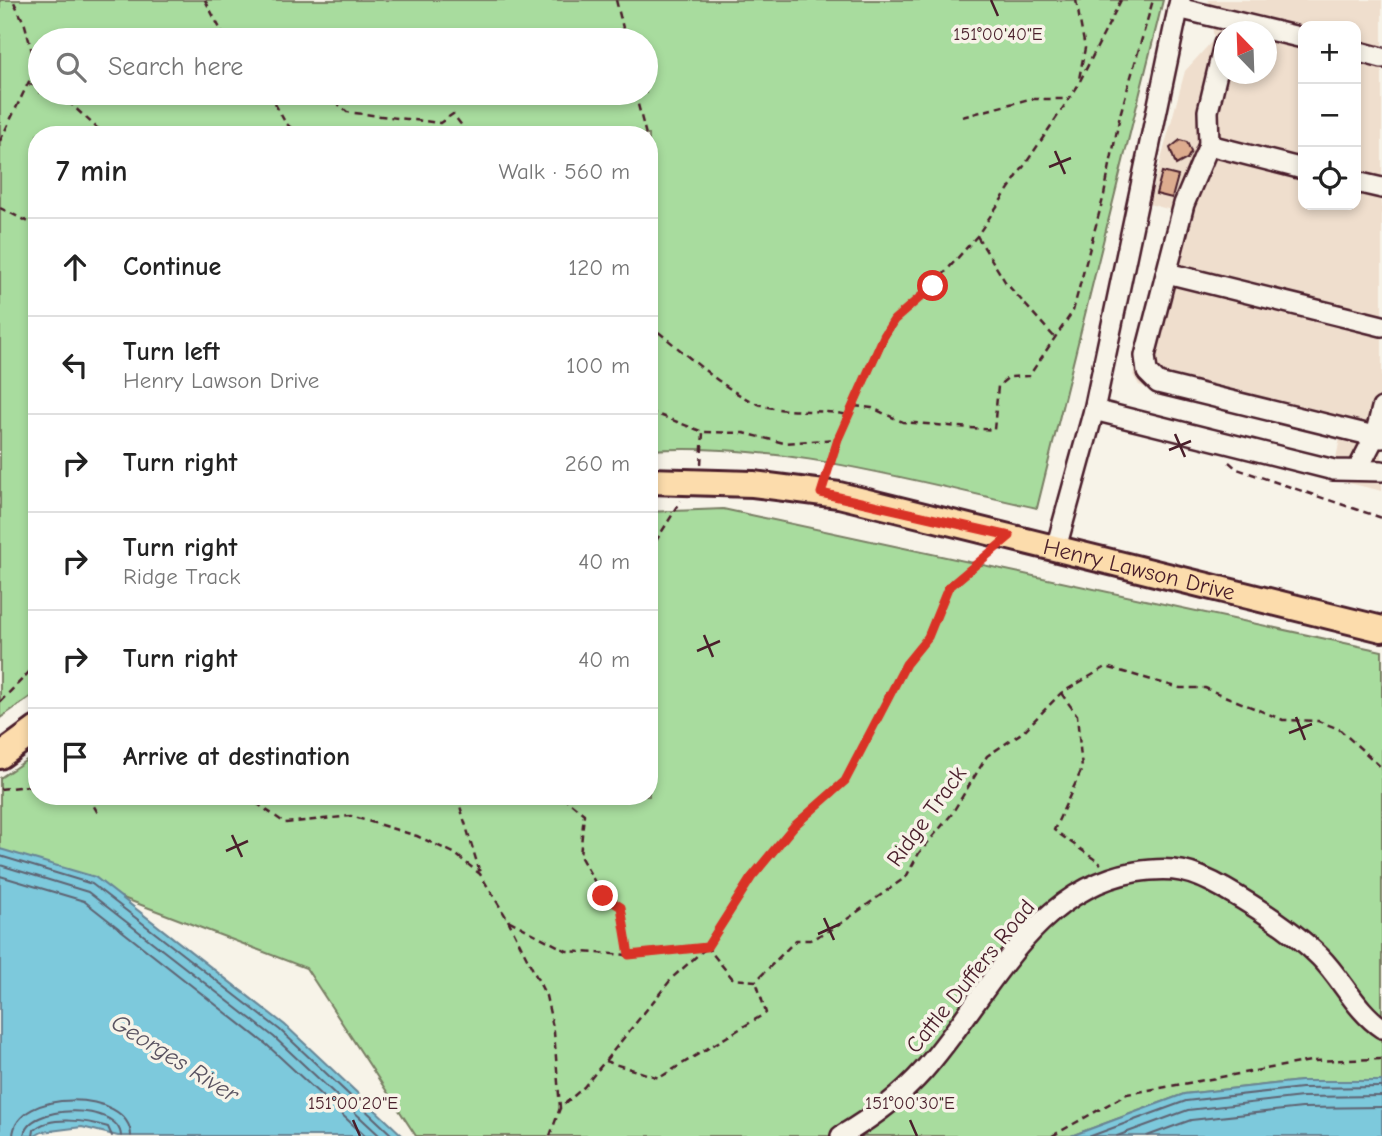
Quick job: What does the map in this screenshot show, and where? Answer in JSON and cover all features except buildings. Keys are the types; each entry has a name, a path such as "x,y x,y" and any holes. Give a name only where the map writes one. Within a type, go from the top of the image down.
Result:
{"main road":[{"name":"Henry Lawson Drive","path":"658,482 692,488 821,493 1010,536 1382,629"},
{"path":"0,756 28,736"}],"lane":[{"path":"1056,548 1094,410 1179,4 1218,21"},
{"path":"1277,34 1298,37"},
{"path":"1361,52 1382,58"},
{"path":"1214,84 1208,111 1211,133 1209,145 1184,204 1145,356 1147,372 1154,381 1378,437"},
{"path":"1209,145 1298,168"},
{"path":"1361,183 1382,188"},
{"path":"1167,273 1382,326"},
{"path":"1358,469 1378,437 1382,408"},
{"path":"1094,410 1334,470 1382,471"},
{"name":"Cattle Duffers Road","path":"841,1136 881,1108 923,1072 1032,931 1066,900 1090,884 1117,875 1185,869 1224,888 1282,925 1318,954 1368,1018 1382,1028"}],"path":[{"path":"13,0 28,33"},
{"path":"205,0 220,28"},
{"path":"616,0 623,28"},
{"path":"1076,0 1085,48 1077,87"},
{"path":"821,493 848,415 894,320 933,286 977,236 1077,87 1121,0"},
{"path":"853,406 872,408 903,422 994,430 998,386 1009,377 1029,376 1073,311 1088,263 1120,115 1153,0"},
{"path":"0,141 28,84"},
{"path":"962,117 1029,99 1068,99"},
{"path":"73,105 95,126"},
{"path":"276,105 289,126"},
{"path":"339,105 347,112 440,123 453,114 462,126"},
{"path":"638,105 644,126"},
{"path":"0,208 28,221"},
{"path":"977,236 1006,283 1056,339"},
{"path":"658,331 744,398 765,407 783,410 848,415"},
{"path":"658,414 703,432 744,433 784,443 838,439"},
{"path":"658,539 692,488 703,432"},
{"path":"1203,439 1237,469 1382,519"},
{"path":"560,1108 606,1061 664,986 707,947 768,857 794,826 845,781 906,664 928,637 948,588 1010,536"},
{"name":"Ridge Track","path":"756,981 796,940 810,940 836,927 906,877 919,853 951,815 987,756 1023,733 1061,693 1106,667 1180,688 1205,688 1283,720 1318,721 1339,729 1382,768"},
{"path":"0,702 28,673"},
{"path":"1061,693 1077,715 1082,769 1054,830 1117,875"},
{"path":"0,789 28,786"},
{"path":"93,805 99,816"},
{"path":"259,805 285,823 351,816 417,836 454,853 480,874"},
{"path":"460,805 480,874 508,920 546,996 554,1032 560,1108 550,1136"},
{"path":"573,805 584,814 580,856 603,896 621,907 629,955"},
{"path":"508,920 567,951 629,955 707,947"},
{"path":"606,1061 659,1078 766,1013 756,981 733,979 707,947"},
{"path":"1052,1136 1128,1094 1310,1061 1382,1059"}],"shaded area":[{"path":"1208,0 1382,0 1382,491 1332,479 1340,438 1161,393 1139,385 1133,375 1175,211 1149,204 1185,71 1214,39"}],"green space":[{"path":"0,0 1163,0 1037,508 893,475 796,457 698,449 658,450 658,126 28,126 28,698 0,718"},
{"path":"723,509 1382,651 1382,1081 1301,1081 1184,1094 1071,1136 416,1136 306,968 0,851 0,778 28,759 28,805 658,805 658,512"}],"water":[{"name":"Georges River","path":"0,849 95,877 285,1025 403,1136 118,1136 82,1127 42,1132 35,1136 0,1136"},
{"path":"1301,1081 1382,1081 1382,1136 1071,1136 1184,1094"}],"route":[{"path":"603,896 621,907 629,955 707,947 751,878 794,826 845,781 906,664 928,637 948,588 979,559 1010,536 821,493 838,439 884,336 894,320 933,286"}]}
